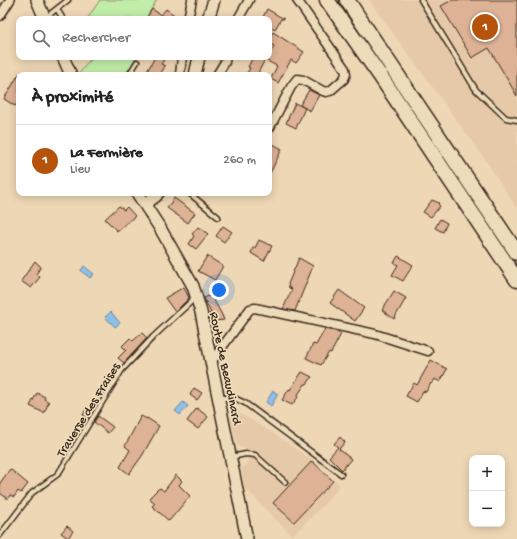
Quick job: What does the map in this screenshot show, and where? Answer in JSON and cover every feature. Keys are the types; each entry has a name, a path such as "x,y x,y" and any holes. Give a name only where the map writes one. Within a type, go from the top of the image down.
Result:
{"highway":[{"path":"327,0 381,77 517,280"},
{"path":"347,0 517,253"}],"street":[{"path":"0,16 10,0"},
{"path":"37,0 44,16"},
{"path":"189,16 192,0"},
{"path":"209,16 214,0"},
{"path":"240,16 249,0"},
{"path":"272,123 291,87 297,79 303,80 326,92 330,91 344,79 346,74 345,69 297,0"},
{"path":"180,72 182,60"},
{"path":"196,72 198,60"},
{"path":"219,72 225,60"},
{"path":"66,61 70,72"},
{"name":"Route de Beaudinard","path":"139,196 193,286 201,312 212,361 248,539"},
{"path":"145,204 156,196"},
{"path":"212,361 250,309 254,308 375,334 428,351"}],"lane":[{"path":"49,16 68,0"},
{"path":"421,0 476,90 506,118 517,120"},
{"path":"57,9 61,16"},
{"path":"131,72 137,62"},
{"path":"193,196 218,217"},
{"name":"Traverse des Fraises","path":"0,535 32,493 58,474 122,370 153,336 196,297"},
{"path":"219,398 234,398 245,403 341,474"},
{"path":"231,457 246,454 255,456 285,482"}],"shaded area":[{"path":"369,0 517,0 517,208 482,155"},
{"path":"232,409 273,433 313,461 340,485 327,502 292,536 245,488 241,468 248,464 246,449 237,445 229,412"}],"green space":[{"path":"100,0 157,0 147,16 89,16"},
{"path":"90,60 134,60 128,72 80,72"}],"water":[{"path":"84,266 94,274 90,278 81,271"},
{"path":"111,312 120,323 115,327 105,317"},
{"path":"273,391 278,394 271,406 266,402"},
{"path":"183,402 188,406 180,415 175,411"}],"building":[{"path":"452,0 517,0 517,96 489,48 472,58 441,6"},
{"path":"152,9 161,15 166,9 176,16 148,16"},
{"path":"267,9 284,19 281,19 275,29 272,28 272,16 264,16"},
{"path":"273,32 304,52 296,63 291,60 278,83 272,80 277,66 265,60 272,60 272,49 274,46 272,45"},
{"path":"153,60 164,60 161,64 165,66 162,72 147,72"},
{"path":"252,60 264,60 258,72 248,72 250,68 248,67"},
{"path":"16,79 16,105 15,106 4,99"},
{"path":"309,90 319,95 310,111 300,105"},
{"path":"295,103 305,108 296,128 286,123"},
{"path":"273,144 282,149 272,169"},
{"path":"174,198 195,213 188,223 167,208"},
{"path":"432,200 439,203 438,204 440,206 431,217 423,212"},
{"path":"119,206 124,210 127,207 135,216 117,231 105,219"},
{"path":"440,219 447,223 443,232 435,228"},
{"path":"223,226 232,232 224,242 216,236"},
{"path":"198,227 208,234 196,249 189,244 194,236 192,234"},
{"path":"259,240 272,246 264,261 251,253"},
{"path":"207,256 223,266 215,280 198,271"},
{"path":"398,256 413,265 403,281 392,275 398,265 394,263"},
{"path":"299,258 313,266 295,311 283,309 292,289 289,288 288,284"},
{"path":"35,261 41,267 36,274 40,277 31,288 21,281"},
{"path":"184,287 189,298 175,312 165,298"},
{"path":"339,290 364,308 355,321 330,303"},
{"path":"394,291 406,298 394,319 382,310"},
{"path":"211,295 224,320 215,321 213,323 209,314 211,313 204,298"},
{"path":"325,329 341,334 331,353 329,352 321,365 306,358 313,344 316,345"},
{"path":"142,333 147,338 124,363 118,358 126,350 122,346 130,338 133,341"},
{"path":"431,360 447,369 440,382 435,379 426,392 423,391 417,402 406,396 414,383 417,385"},
{"path":"302,372 312,377 307,384 305,384 292,405 282,400"},
{"path":"194,388 202,393 197,400 190,395"},
{"path":"37,393 45,397 44,399 49,402 44,413 30,406"},
{"path":"87,407 92,411 88,418 83,415"},
{"path":"197,408 208,417 198,429 187,421"},
{"path":"98,416 113,427 108,433 94,422"},
{"path":"141,416 159,426 142,456 129,474 120,467 130,450 125,446"},
{"path":"340,437 345,442 339,449 351,459 342,470 329,457 338,447 334,444"},
{"path":"312,461 333,481 294,522 273,503"},
{"path":"10,469 28,484 21,493 18,491 14,497 10,495 8,499 0,493 0,483"},
{"path":"176,475 182,481 179,485 190,496 169,521 152,506 155,503 149,498 160,488 164,491"},
{"path":"67,526 73,531 68,538 61,533"}],"place":[{"name":"La Fermière","path":"485,27"}]}
